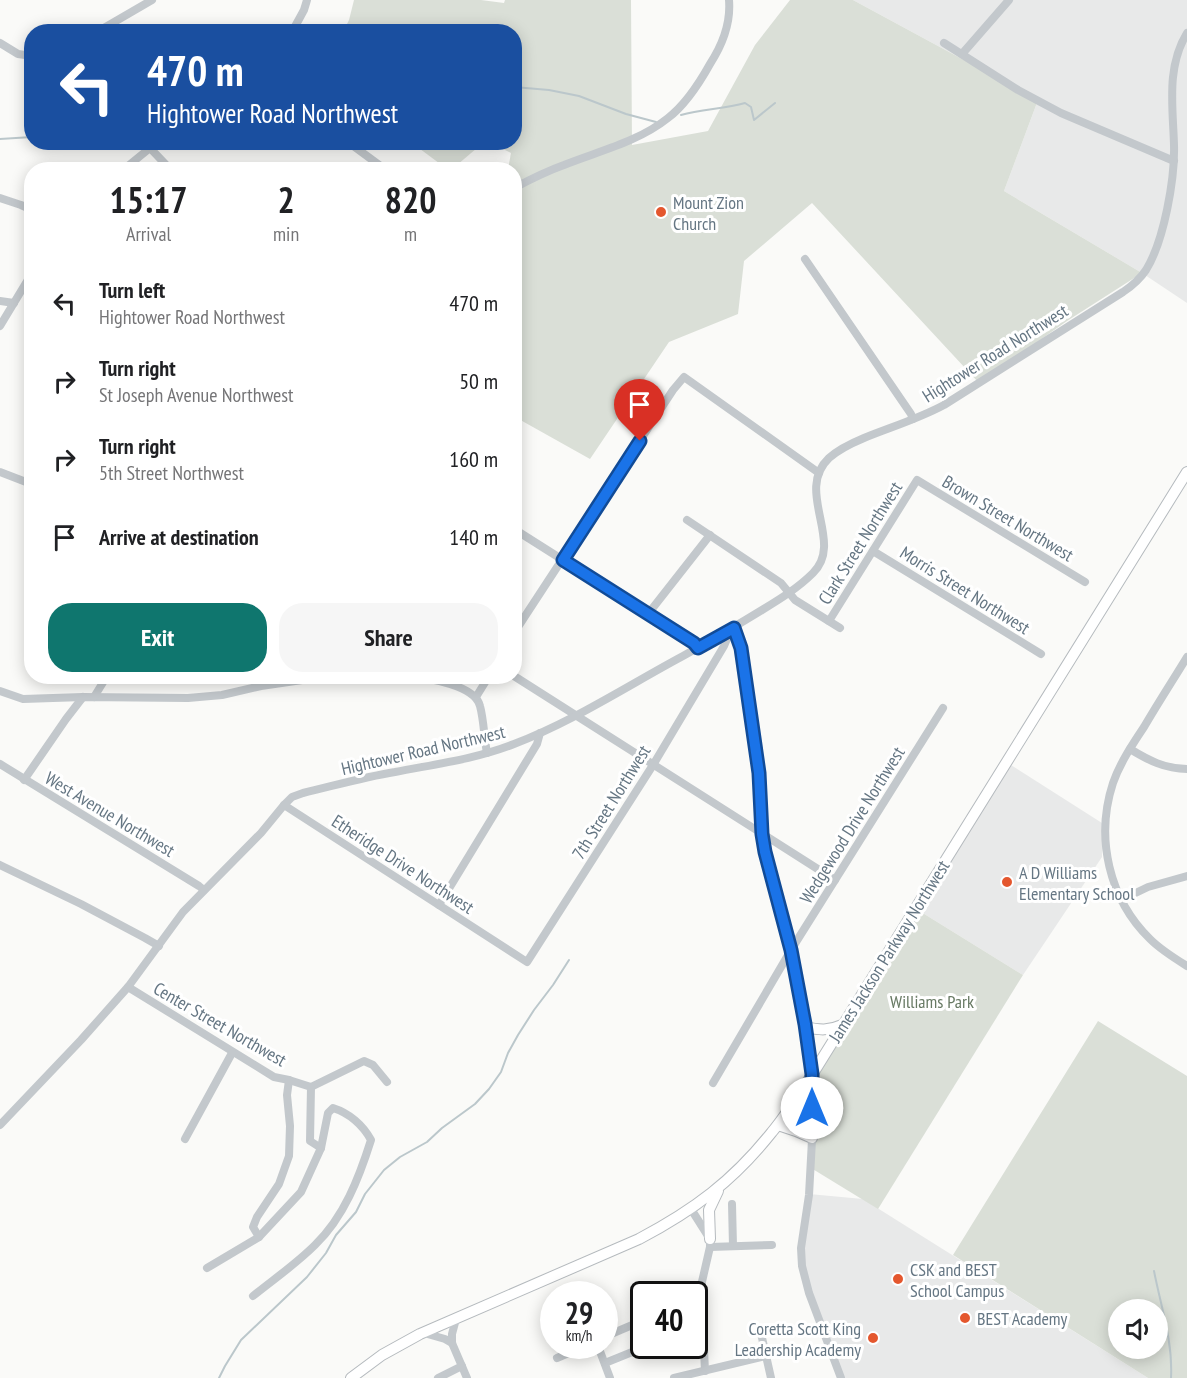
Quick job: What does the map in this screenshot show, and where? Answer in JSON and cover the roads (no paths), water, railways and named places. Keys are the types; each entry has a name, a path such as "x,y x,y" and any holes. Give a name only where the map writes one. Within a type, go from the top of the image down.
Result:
{"main road":[{"name":"James Jackson Parkway Northwest","path":"351,1378 382,1355 424,1333 639,1239 671,1222 722,1185 751,1157 778,1125 812,1074 1187,472"},
{"path":"805,1027 825,1030 843,1024"},
{"path":"778,1125 812,1138"},
{"path":"710,1243 709,1210 722,1185"}],"street":[{"path":"111,24 152,0"},
{"path":"296,24 307,0"},
{"path":"522,184 562,165 630,141 670,117 704,76 717,54 728,29 729,0"},
{"path":"962,54 1009,0"},
{"name":"Hightower Road Northwest","path":"0,1125 128,987 183,912 261,833 292,797 393,772 450,763 488,753 576,716 730,630 788,594 815,571 824,554 824,538 817,507 816,487 819,473 827,460 850,444 944,405 1140,279 1151,261 1170,195 1174,161 1171,96 1173,75 1187,33"},
{"path":"0,43 18,54 24,55"},
{"path":"945,43 1018,90 1061,113 1174,161"},
{"path":"132,162 146,150"},
{"path":"156,150 165,162"},
{"path":"359,150 375,162"},
{"path":"0,198 24,206"},
{"path":"806,259 913,419"},
{"path":"0,326 24,286"},
{"path":"0,301 14,303"},
{"path":"522,621 673,390 684,377 819,473"},
{"path":"0,472 24,481"},
{"name":"Clark Street Northwest","path":"829,621 916,480"},
{"name":"Brown Street Northwest","path":"916,480 1085,582"},
{"path":"687,520 781,583 795,600 840,628"},
{"path":"522,534 694,643 698,648"},
{"path":"648,614 710,535"},
{"name":"Morris Street Northwest","path":"873,551 1041,654"},
{"path":"730,630 741,648 759,773 762,834 791,950 812,1074 812,1138 809,1195 801,1248 802,1266 809,1293 841,1378"},
{"name":"7th Street Northwest","path":"506,948 527,962 653,765 724,646 730,630"},
{"path":"1187,657 1130,749 1113,783 1106,820 1108,862 1121,900 1150,939 1162,950 1187,966"},
{"path":"522,681 835,880"},
{"path":"94,697 102,684"},
{"path":"0,692 23,699 188,698 222,695 274,684"},
{"path":"448,684 476,697 480,705 484,740 488,753"},
{"path":"476,697 484,684"},
{"path":"24,780 83,697"},
{"name":"Wedgewood Drive Northwest","path":"713,1083 791,950 944,708"},
{"path":"439,905 537,744 540,733"},
{"path":"1130,749 1160,765 1187,769"},
{"name":"West Avenue Northwest","path":"0,764 204,890"},
{"name":"Etheridge Drive Northwest","path":"284,805 506,948"},
{"path":"0,865 159,946"},
{"path":"1121,900 1159,882 1187,876"},
{"name":"Center Street Northwest","path":"128,987 274,1077 311,1087"},
{"path":"185,1139 232,1053"},
{"path":"321,1148 310,1141 311,1087 364,1061 373,1065 387,1082"},
{"path":"259,1237 253,1227 279,1184 289,1156 289,1080"},
{"path":"207,1268 259,1237 301,1192 321,1148 328,1113 333,1108 348,1115 367,1131 371,1140 363,1167 349,1198 331,1226 315,1245 253,1296"},
{"path":"732,1204 733,1246"},
{"path":"691,1209 710,1243 702,1281"},
{"path":"710,1243 733,1246 772,1245"},
{"path":"456,1319 452,1343 467,1378"},
{"path":"760,1329 771,1378"},
{"path":"424,1333 445,1338 452,1343"},
{"path":"605,1363 630,1353"},
{"path":"674,1378 766,1356"},
{"path":"603,1359 610,1378"},
{"path":"703,1359 705,1371"},
{"path":"438,1378 462,1366"}],"waterway":[{"path":"522,88 579,96 626,114 656,122"},
{"path":"681,115 745,103 751,107 754,120 775,103"},
{"path":"0,139 24,138"},
{"path":"219,1378 241,1340 307,1277 326,1253 336,1235 356,1212 365,1194 384,1170 400,1157 427,1142 475,1104 489,1089 501,1072 518,1035 569,960"},
{"path":"1154,1271 1168,1337 1171,1378"}],"place":[{"name":"Mount Zion Church","path":"661,212"},
{"name":"A D Williams Elementary School","path":"1007,882"},
{"name":"CSK and BEST School Campus","path":"898,1279"},
{"name":"BEST Academy","path":"965,1318"},
{"name":"Coretta Scott King Leadership Academy","path":"873,1338"}],"park label":[{"name":"Williams Park","path":"932,1001"}]}
